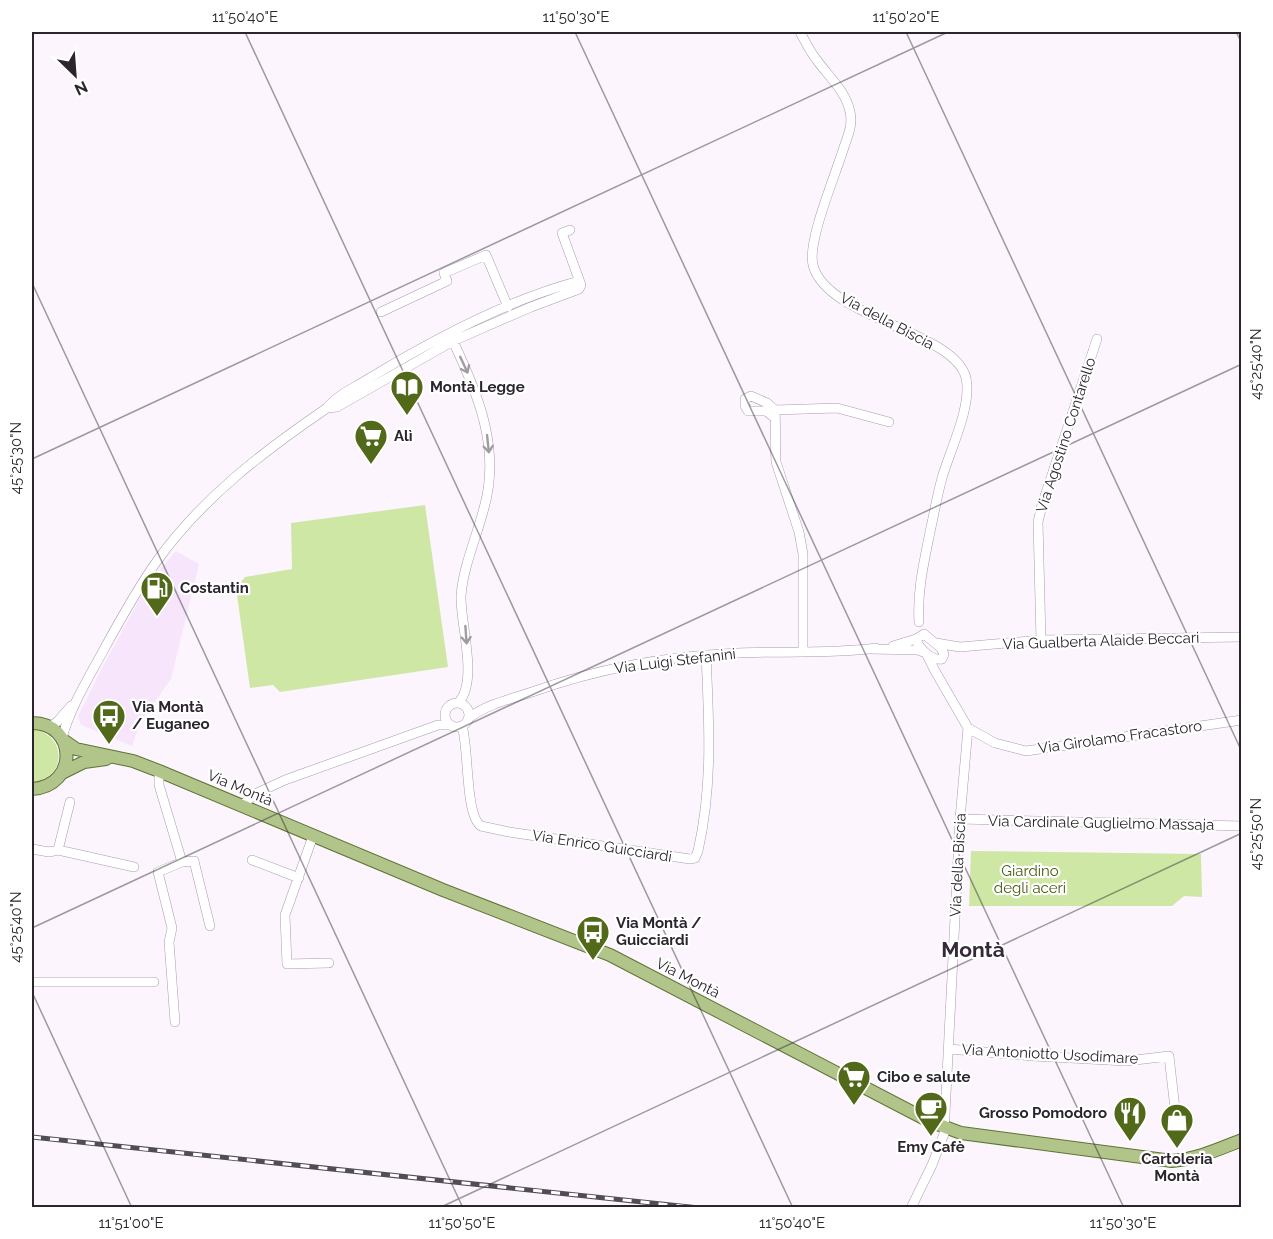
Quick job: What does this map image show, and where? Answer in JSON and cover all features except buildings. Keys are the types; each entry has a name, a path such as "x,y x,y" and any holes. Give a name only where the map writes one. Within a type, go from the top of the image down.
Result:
{"main road":[{"name":"Via Montà","path":"37,723 76,748 128,760 159,771 443,890 610,955 944,1127 962,1133 1165,1161 1189,1159 1242,1140"},
{"path":"62,739 67,757 62,773"},
{"name":"Via Montà","path":"32,790 44,788 62,773 84,762 96,759 128,760"}],"street":[{"name":"Via della Biscia","path":"800,32 815,58 844,96 851,117 840,160 814,236 810,253 813,267 820,281 835,294 944,351 960,366 966,379 967,394 964,409 941,481 919,590 920,637 918,646 937,660 943,658"},
{"path":"570,230 562,233 580,283"},
{"path":"381,312 447,280 444,273 486,255 508,307"},
{"path":"327,408 337,407 453,342 531,307 575,291 580,283"},
{"path":"62,739 79,698 143,582 159,558 218,491 275,445 327,408 333,400 419,350 508,307 549,290 580,283"},
{"path":"508,307 515,309 522,306 531,307"},
{"path":"500,320 508,307"},
{"path":"419,350 429,350 443,342 453,342 468,325"},
{"name":"Via Agostino Contarello","path":"1041,640 1038,522 1096,339"},
{"path":"453,342 481,407 486,427 490,468 488,493 462,592 467,687 462,704"},
{"path":"803,651 803,554 799,532 776,462 775,414 837,408 889,422"},
{"name":"Via della Biscia","path":"920,637 936,643 944,652 941,669 942,682"},
{"name":"Via Luigi Stefanini","path":"870,649 900,645 920,637"},
{"name":"Via Gualberta Alaide Beccari","path":"936,643 960,646 1041,640 1242,637"},
{"path":"943,658 960,646"},
{"name":"Via Luigi Stefanini","path":"462,726 468,718 486,707 593,673 651,662 706,655 803,651 870,649 926,652"},
{"name":"Via della Biscia","path":"910,1208 932,1165 944,1134 960,819 968,728 926,652"},
{"name":"Via Enrico Guicciardi","path":"462,726 472,810 477,823 481,826 690,860 695,858 698,851 710,774 706,655"},
{"path":"37,723 57,722 79,698"},
{"path":"462,704 469,712 468,718"},
{"path":"444,722 447,707 462,704"},
{"name":"Via Luigi Stefanini","path":"462,704 486,707"},
{"name":"Via Girolamo Fracastoro","path":"968,728 995,743 1026,751 1242,720"},
{"path":"242,805 257,793 285,780 444,722 457,728 462,726"},
{"path":"159,771 159,785 182,862"},
{"path":"58,850 70,802"},
{"name":"Via Cardinale Guglielmo Massaja","path":"960,819 1242,826"},
{"path":"313,836 285,915 287,964 329,963"},
{"path":"32,849 49,852 58,850 134,867"},
{"path":"252,860 299,879"},
{"path":"175,1022 169,942 172,928 158,872 182,862 194,861 210,926"},
{"path":"32,982 154,982"},
{"name":"Via Antoniotto Usodimare","path":"949,1049 1127,1061 1169,1056 1174,1109"}],"shaded area":[{"path":"176,551 199,564 171,679 141,721 132,746 81,725 78,716 148,584"}],"green space":[{"path":"425,505 448,667 280,692 273,685 250,688 236,588 245,577 292,569 291,523"},
{"path":"32,729 52,739 59,756 52,773 44,779 32,782"},
{"name":"Giardino degli aceri","path":"971,851 1201,854 1202,897 1184,896 1172,906 969,906"}],"railway":[{"path":"32,1137 699,1208"}],"place":[{"name":"Montà Legge","path":"407,416"},
{"name":"Alì","path":"371,465"},
{"name":"Costantin","path":"157,617"},
{"name":"Via Montà / Euganeo","path":"109,745"},
{"name":"Via Montà / Guicciardi","path":"593,961"},
{"name":"Cibo e salute","path":"854,1106"},
{"name":"Emy Cafè","path":"931,1137"},
{"name":"Grosso Pomodoro","path":"1130,1142"},
{"name":"Cartoleria Montà","path":"1177,1149"}],"district":[{"name":"Montà","path":"973,950"}]}
